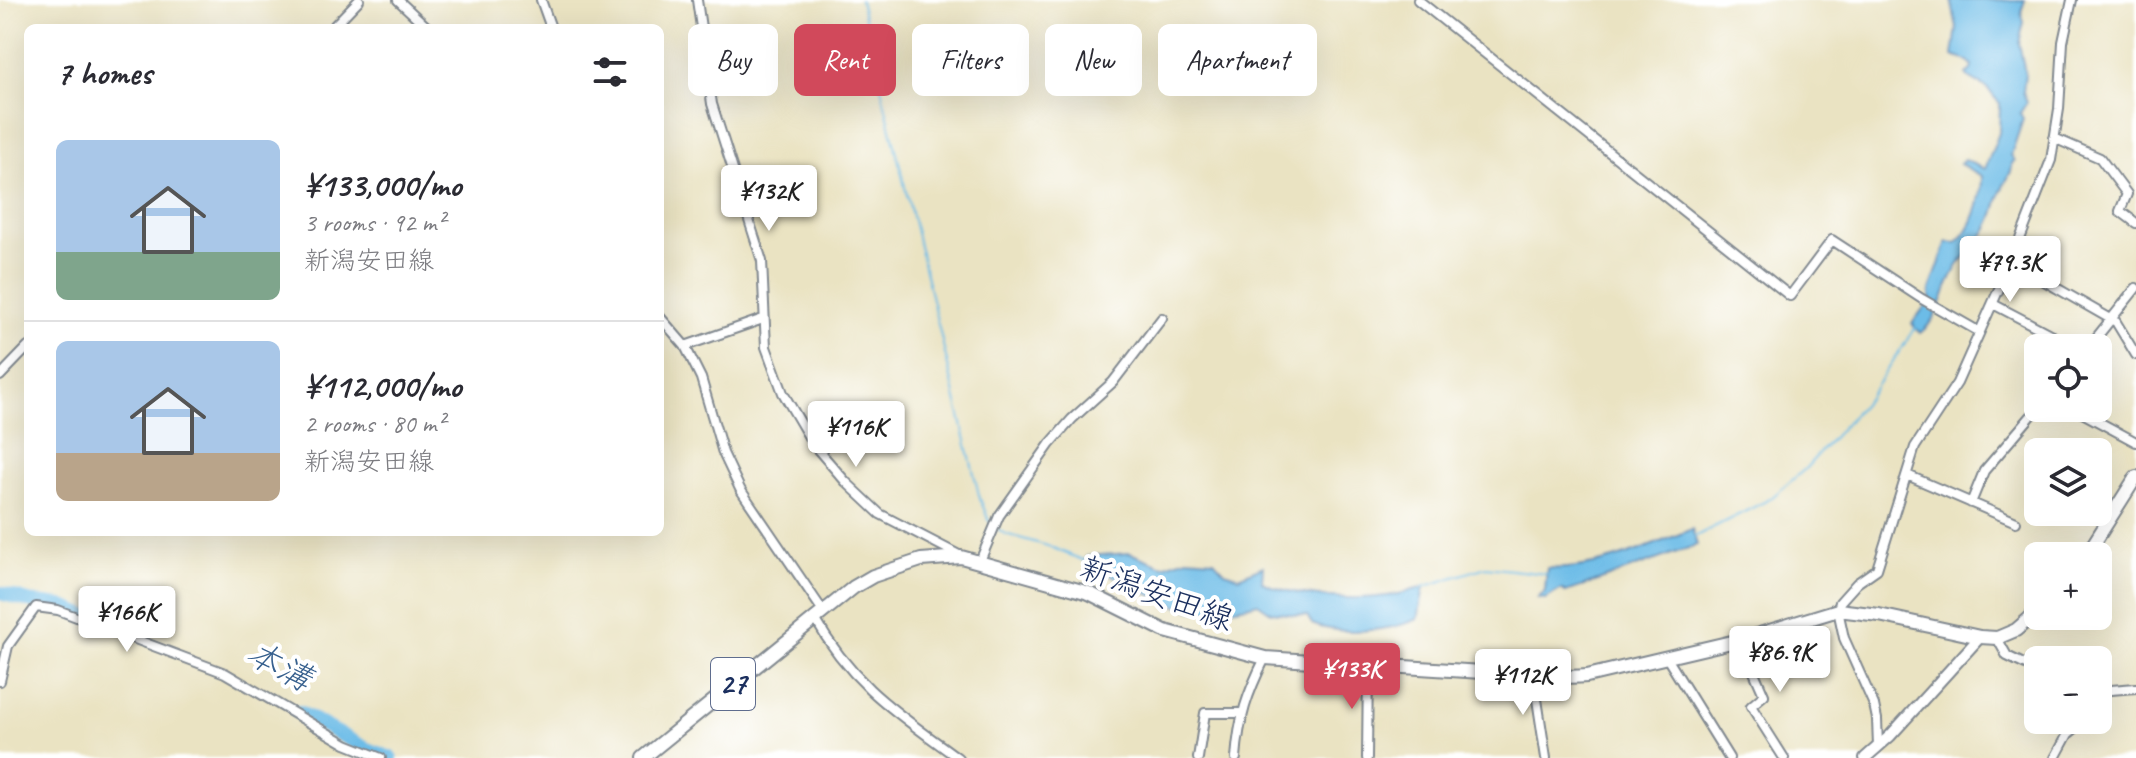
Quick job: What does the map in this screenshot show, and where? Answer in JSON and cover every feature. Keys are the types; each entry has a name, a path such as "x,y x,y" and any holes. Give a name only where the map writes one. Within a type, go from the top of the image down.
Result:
{"main road":[{"path":"2095,542 2136,477"},
{"name":"新潟安田線","path":"643,758 819,614 873,576 921,560 961,557 980,561 1089,593 1165,631 1265,658 1533,673 1567,678 1740,640 1838,610 1997,638"},
{"path":"1997,638 2024,623"}],"street":[{"path":"336,24 359,0"},
{"path":"398,0 424,24"},
{"path":"541,0 550,24"},
{"path":"697,0 717,128 762,261 766,347 774,372 803,431 846,482 880,514 961,557"},
{"path":"1418,0 1790,296 1832,240 1922,299 1978,331"},
{"path":"1878,746 1874,705 1844,638 1838,610 1840,602 1857,583 1877,569 1915,447 1957,383 2011,262 2051,160 2059,109 2063,42 2072,0"},
{"path":"2054,138 2100,158 2127,194 2120,211 2136,223"},
{"path":"2011,262 2116,322 2136,355"},
{"path":"2100,334 2136,288"},
{"path":"1993,304 2050,334"},
{"path":"980,561 999,516 1050,444 1113,382 1162,318"},
{"path":"685,346 763,319"},
{"path":"664,322 685,346 701,378 723,453 740,489 819,614 851,672 870,692 958,758"},
{"path":"0,376 24,351"},
{"path":"1971,503 1984,471 2026,422"},
{"path":"2099,422 2136,442"},
{"path":"1907,475 2016,522"},
{"path":"0,681 8,646 36,607 58,610 225,673 346,744 381,758"},
{"path":"1865,758 1980,637"},
{"path":"1997,638 2007,656 2024,664"},
{"path":"1740,640 1764,695 1751,706 1784,758"},
{"path":"1236,758 1247,693 1265,658"},
{"path":"1667,658 1729,758"},
{"path":"1367,758 1368,664"},
{"path":"1533,673 1546,758"},
{"path":"2112,690 2136,688"},
{"path":"1198,758 1205,713 1243,713"},
{"path":"2055,758 2068,734"}],"water":[{"path":"1951,0 2025,0 2019,43 2025,73 2023,92 2027,102 2020,113 2023,119 2011,155 2015,161 1991,222 1959,264 1933,318 1920,333 1912,324 1930,299 1930,290 1947,242 1956,243 1968,230 1979,203 1982,176 1960,164 1964,160 1985,169 1999,133 2000,103 1987,88 1966,74 1972,65 1968,61 1953,56 1957,27"},
{"path":"1692,529 1697,545 1584,586 1565,592 1562,589 1545,599 1538,598 1545,591 1547,568 1602,562"},
{"path":"1130,553 1163,566 1187,558 1214,560 1225,572 1239,577 1263,566 1262,582 1290,591 1323,596 1396,595 1424,587 1418,619 1380,629 1336,630 1312,624 1307,616 1271,612 1258,603 1220,611 1190,610 1162,600 1084,561 1087,556"}],"waterway":[{"path":"860,0 980,499 993,525"},
{"path":"1692,538 1770,499 1805,469 1868,398 1916,327"},
{"path":"998,529 1085,561"},
{"path":"1423,587 1486,567 1546,574"},
{"name":"本溝","path":"0,593 61,606 106,624"},
{"name":"本溝","path":"299,712 365,748 391,758"}]}
